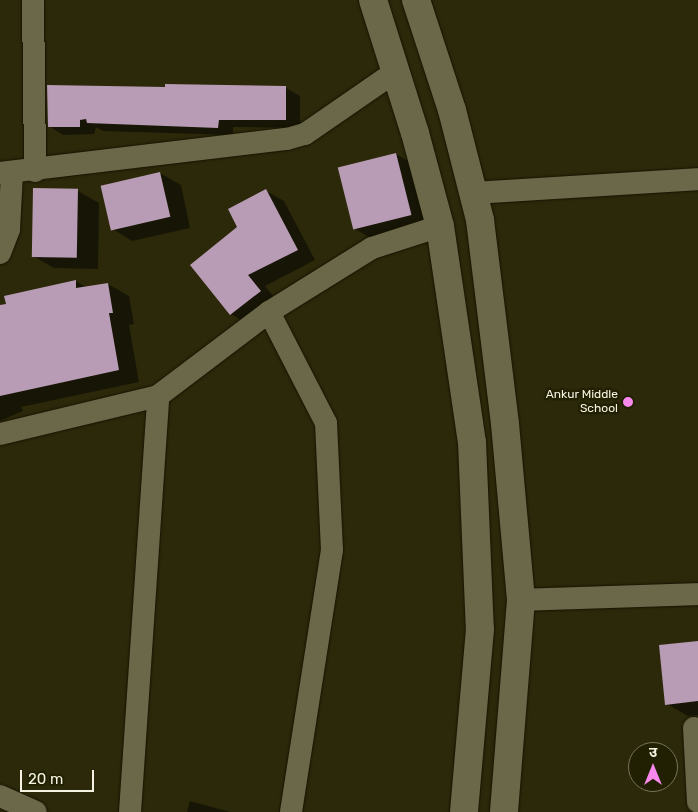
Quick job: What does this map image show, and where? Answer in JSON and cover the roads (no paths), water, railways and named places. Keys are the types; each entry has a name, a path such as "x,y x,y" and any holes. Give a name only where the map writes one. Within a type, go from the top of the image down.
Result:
{"street":[{"path":"33,0 35,171"},
{"path":"373,0 440,226 472,442 480,629 464,812"},
{"path":"416,0 452,110 480,220 504,414 521,600 504,812"},
{"path":"0,253 8,229 6,173 287,139 305,134 395,72"},
{"path":"472,193 698,179"},
{"path":"0,434 158,396 269,312 372,248 440,226"},
{"path":"269,312 326,423 332,550 291,812"},
{"path":"130,812 158,396"},
{"path":"521,600 698,594"},
{"path":"694,728 698,802"},
{"path":"0,796 36,812"}],"place":[{"name":"Ankur Middle School","path":"628,402"}]}
